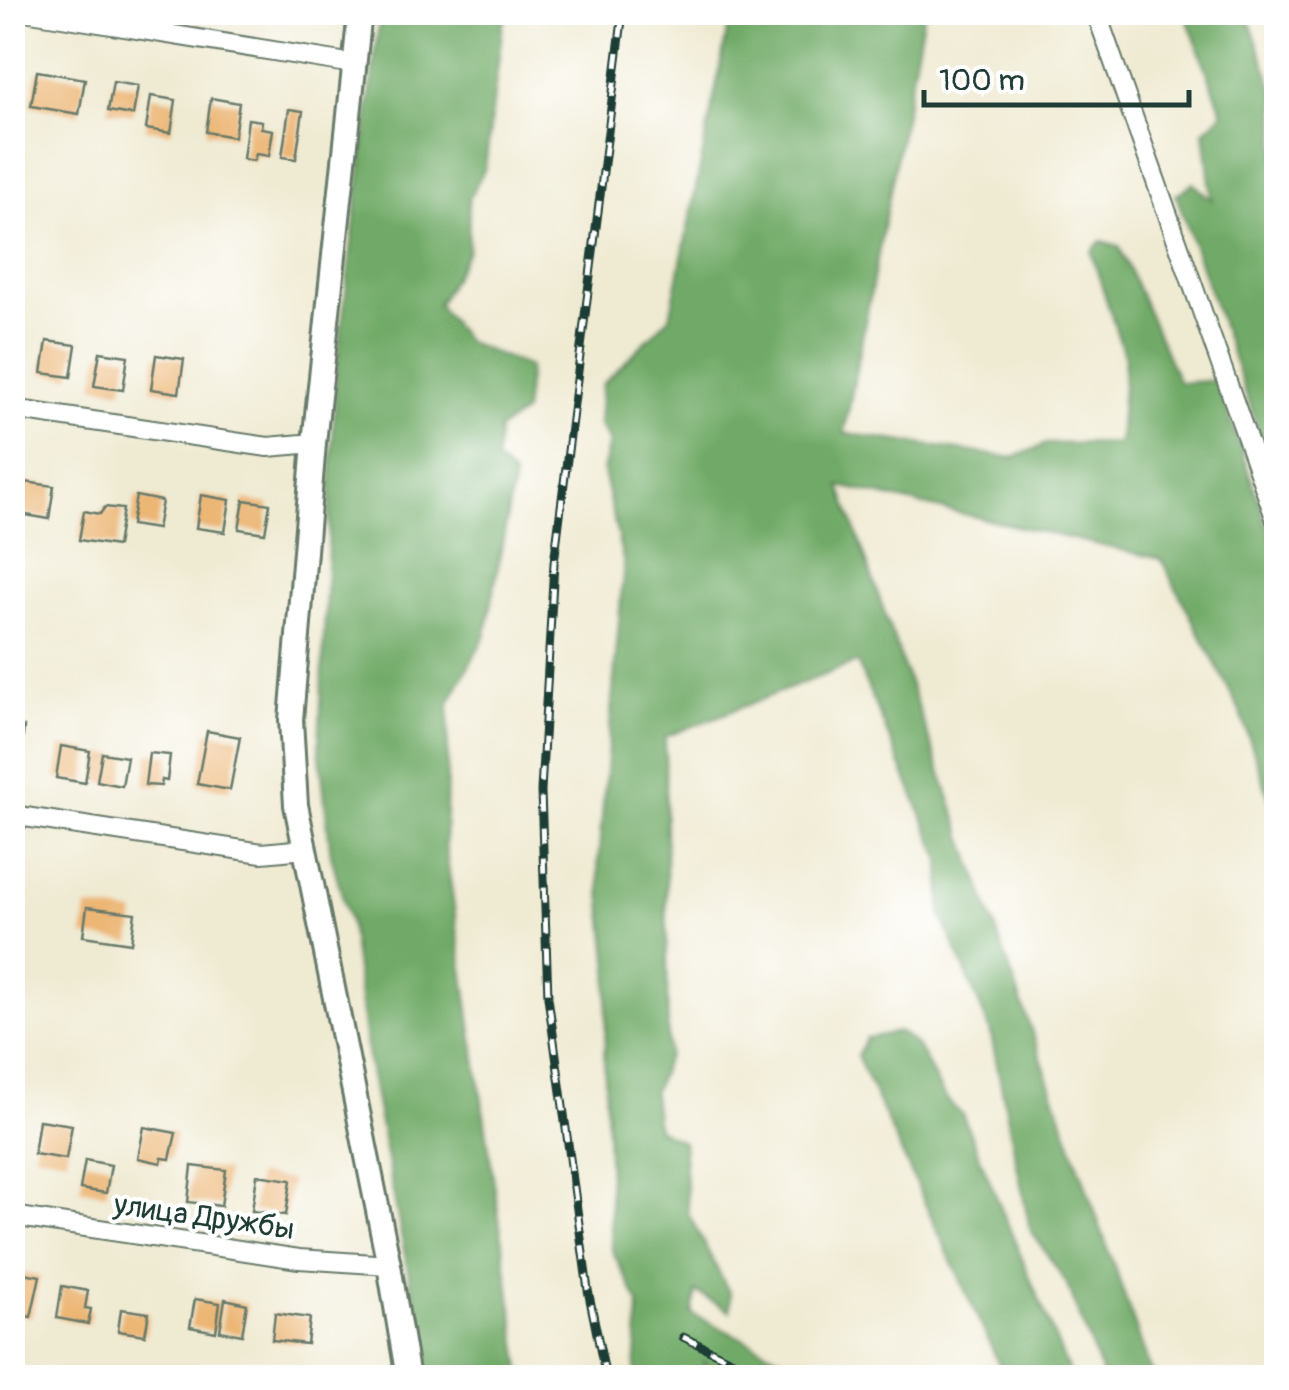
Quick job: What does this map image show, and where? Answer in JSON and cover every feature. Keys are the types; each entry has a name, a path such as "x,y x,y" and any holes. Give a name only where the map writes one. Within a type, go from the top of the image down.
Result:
{"street":[{"path":"31,12 354,64"},
{"path":"360,12 314,443 291,720 296,805 389,1265 408,1378"},
{"path":"1096,12 1276,520"},
{"path":"12,410 268,447 314,443"},
{"path":"12,815 262,854 304,849"},
{"name":"улица Дружбы","path":"12,1216 299,1259 389,1265"}],"green space":[{"path":"380,13 510,13 503,23 485,168 469,198 468,251 438,305 467,342 529,367 524,412 499,429 496,460 514,477 486,634 449,703 445,845 522,1377 428,1377 369,1065 350,924 331,855 319,746 336,373"},
{"path":"731,13 924,13 844,433 1013,458 1046,444 1119,443 1125,358 1091,252 1101,241 1119,246 1179,383 1217,380 1276,551 1276,818 1240,711 1161,559 840,486 1153,1377 1103,1377 1067,1284 1030,1229 990,1030 941,914 941,860 857,662 665,737 668,1055 653,1093 657,1129 683,1142 688,1213 730,1294 730,1311 696,1292 692,1314 821,1377 733,1377 702,1361 713,1377 635,1377 639,1304 612,1250 604,1059 609,967 598,864 624,564 603,472 609,441 599,424 602,385 670,317"},
{"path":"1185,13 1247,13 1276,96 1276,480 1176,195 1193,183 1212,200 1204,131 1223,113"},
{"path":"898,1032 918,1049 943,1093 962,1114 1071,1377 1005,1377 857,1056 866,1038"}],"building":[{"path":"37,71 85,79 79,114 31,106"},
{"path":"113,82 138,86 133,115 108,111"},
{"path":"151,96 176,100 171,133 146,129"},
{"path":"211,98 239,103 234,137 206,132"},
{"path":"289,109 303,111 296,159 282,157"},
{"path":"248,119 262,121 261,128 273,130 269,156 256,154 254,161 243,159"},
{"path":"47,341 76,345 71,377 42,373"},
{"path":"100,352 128,356 123,390 94,386"},
{"path":"156,355 184,359 179,393 151,389"},
{"path":"25,482 54,486 49,519 20,514"},
{"path":"201,495 230,500 225,532 196,528"},
{"path":"136,496 162,501 157,529 131,525"},
{"path":"244,500 270,504 265,533 239,529"},
{"path":"105,507 123,509 117,546 79,540 84,511 100,514"},
{"path":"12,726 24,727 21,754 12,753"},
{"path":"207,731 240,737 230,790 197,784"},
{"path":"61,746 90,751 85,783 56,778"},
{"path":"102,753 127,757 122,786 97,781"},
{"path":"149,753 170,755 167,781 162,780 161,786 145,785"},
{"path":"87,907 135,913 131,943 83,936"},
{"path":"39,1120 72,1125 66,1159 34,1154"},
{"path":"144,1127 176,1133 170,1159 162,1158 161,1163 138,1158"},
{"path":"85,1160 111,1165 106,1193 80,1189"},
{"path":"192,1166 226,1170 221,1206 188,1202"},
{"path":"257,1175 291,1180 286,1215 252,1211"},
{"path":"14,1271 40,1276 31,1317 12,1313"},
{"path":"62,1286 88,1291 88,1324 57,1318"},
{"path":"195,1299 220,1303 216,1332 190,1327"},
{"path":"225,1299 247,1304 242,1335 220,1331"},
{"path":"121,1309 149,1313 145,1335 118,1331"},
{"path":"275,1313 310,1318 307,1344 272,1340"}],"railway":[{"path":"606,1378 588,1290 548,997 541,791 554,563 623,12"},
{"path":"683,1337 768,1378"}]}
